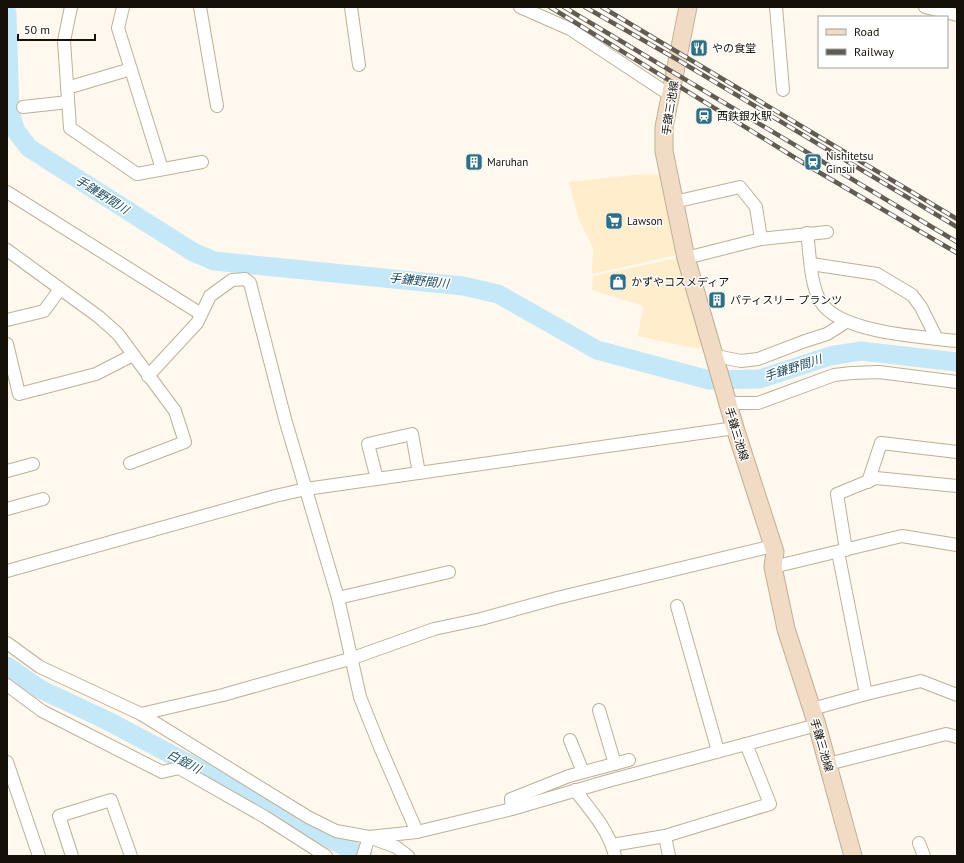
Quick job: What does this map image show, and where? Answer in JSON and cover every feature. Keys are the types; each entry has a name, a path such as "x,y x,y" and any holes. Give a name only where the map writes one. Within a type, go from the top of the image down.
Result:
{"main road":[{"name":"手鎌三池線","path":"688,7 664,127 664,151 686,258 716,356 735,428 775,552 773,567 786,629 817,725 853,856"}],"street":[{"path":"71,7 64,41 70,128 137,174 202,162"},
{"path":"123,7 118,28 162,169"},
{"path":"200,7 217,106"},
{"path":"351,7 359,65"},
{"path":"520,7 570,29 670,95"},
{"path":"776,7 782,90"},
{"path":"926,7 957,15"},
{"path":"67,88 131,70"},
{"path":"23,107 68,102"},
{"path":"674,202 740,187 756,207 761,239"},
{"path":"7,192 201,314"},
{"path":"686,258 761,239 827,232"},
{"path":"807,233 814,287 821,303 846,322 882,331 957,341"},
{"path":"7,250 99,317 118,334 175,411 185,442 130,463"},
{"path":"811,264 877,274 912,295 922,307 937,339"},
{"path":"148,376 197,323 210,296 232,280 245,279 250,282 285,419 338,598 353,658 360,697 380,748 418,832"},
{"path":"7,320 44,311 60,289"},
{"path":"716,356 741,361 758,359 827,334 846,322"},
{"path":"7,344 19,394 96,374 133,355"},
{"path":"728,403 758,403 834,375 852,373 879,372 957,382"},
{"path":"7,571 275,496 378,479 735,428"},
{"path":"378,479 368,444 412,434 419,473"},
{"path":"868,482 881,443 957,452"},
{"path":"7,471 33,464"},
{"path":"866,694 842,551 837,494 876,478 957,486"},
{"path":"7,509 43,499"},
{"path":"773,567 902,536 957,545"},
{"path":"141,714 223,695 353,658 434,629 481,619 557,598 773,546"},
{"path":"338,598 449,572"},
{"path":"677,606 718,752"},
{"path":"7,643 40,667 141,714 308,817 336,831 369,837 396,847 408,856"},
{"path":"812,709 921,681 957,695"},
{"path":"7,685 42,711 162,772 179,768 265,817 326,856"},
{"path":"599,710 615,764"},
{"path":"369,837 418,832 512,809 575,790 817,725"},
{"path":"828,764 946,734 957,737"},
{"path":"570,740 582,772"},
{"path":"575,790 604,828 614,851 770,804 746,744"},
{"path":"512,809 511,799 569,776 629,760"},
{"path":"7,762 39,856"},
{"path":"603,767 608,781"},
{"path":"72,856 59,816 111,800 131,856"},
{"path":"665,836 670,856"},
{"path":"363,856 369,837"},
{"path":"919,843 924,856"}],"shaded area":[{"path":"654,174 663,176 681,254 592,274 593,248 578,217 569,182"},
{"path":"682,257 705,341 699,349 638,336 643,306 592,290 593,276"}],"waterway":[{"name":"手鎌野間川","path":"7,13 10,113 16,131 29,148 193,252 214,261 463,286 498,294 597,350 709,380 760,379 830,356 861,351 957,362"},
{"name":"白銀川","path":"7,666 40,689 108,721 363,856"}],"railway":[{"path":"550,7 810,167 957,253"},
{"path":"564,7 957,242"},
{"path":"585,7 678,60 957,227"},
{"path":"602,7 957,219"}],"place":[{"name":"やの食堂","path":"699,48"},
{"name":"西鉄銀水駅","path":"704,116"},
{"name":"Maruhan","path":"474,162"},
{"name":"Nishitetsu Ginsui","path":"813,162"},
{"name":"Lawson","path":"614,221"},
{"name":"かずやコスメディア","path":"618,282"},
{"name":"パティスリー プランツ","path":"717,300"}]}
